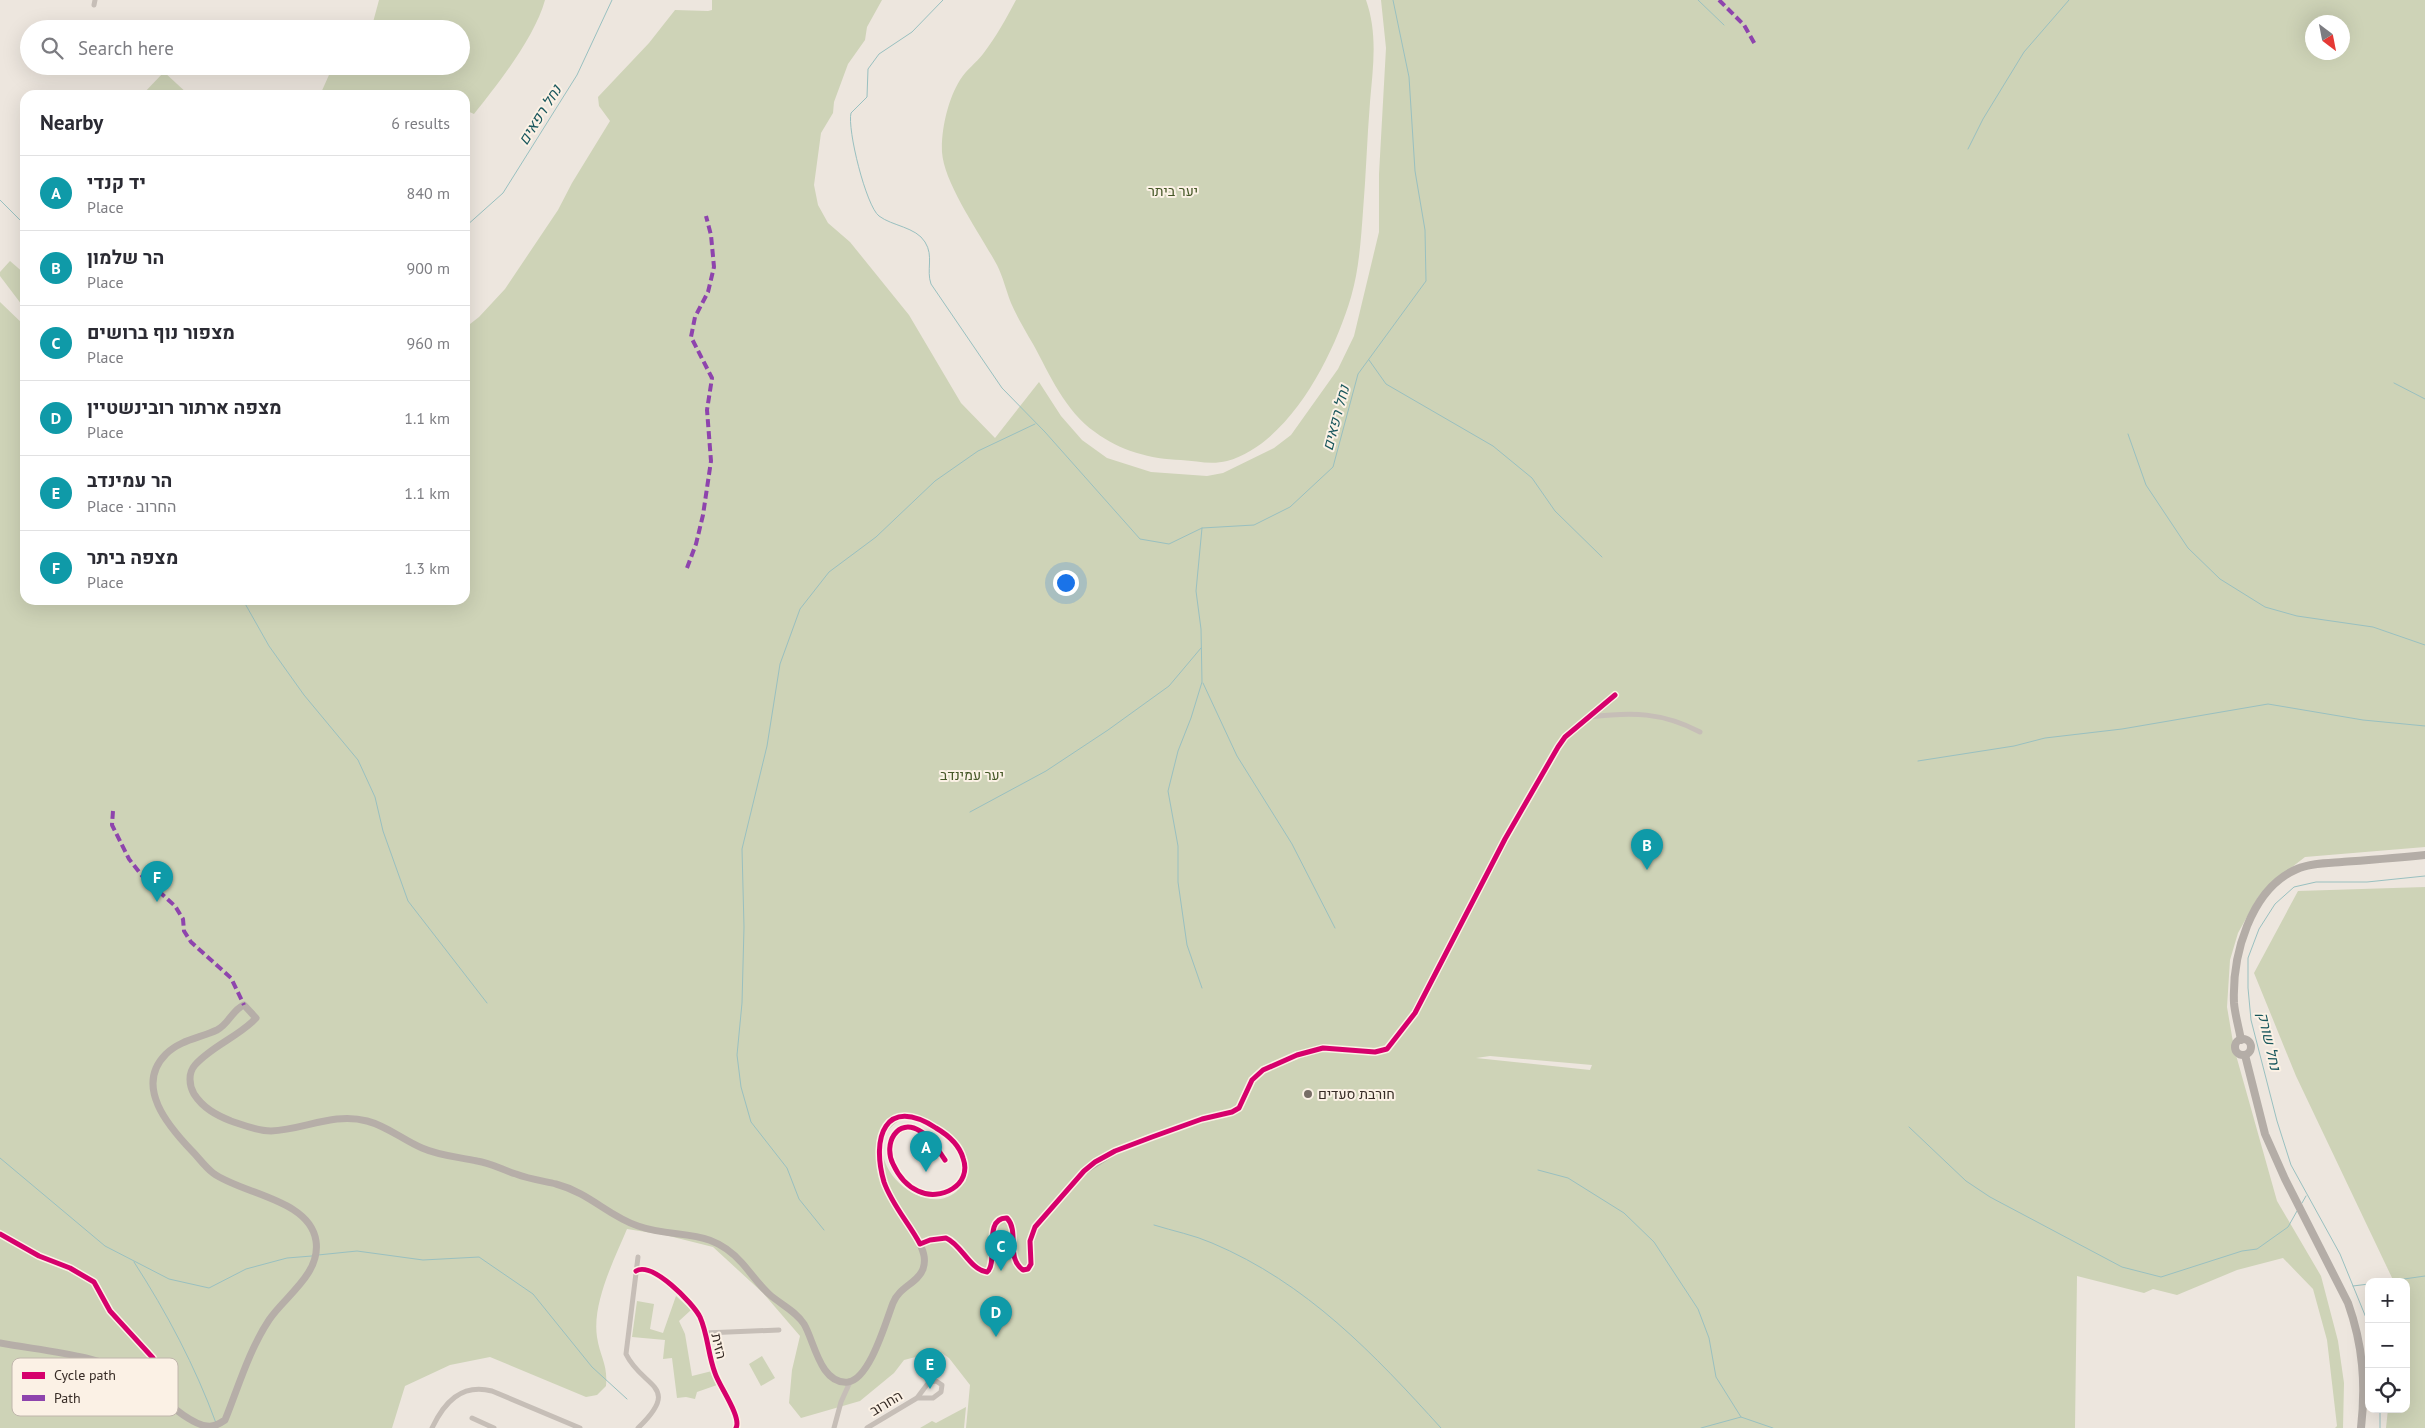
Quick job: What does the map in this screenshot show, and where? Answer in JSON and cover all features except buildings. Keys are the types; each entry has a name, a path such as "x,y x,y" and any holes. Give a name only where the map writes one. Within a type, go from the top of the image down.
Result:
{"main road":[{"path":"2361,1428 2364,1370 2355,1323 2348,1303 2284,1179 2265,1134 2245,1055 2240,1054 2236,1049 2236,1044 2241,1040 2234,1003 2237,960 2245,933 2257,908 2275,883 2298,868 2425,855"},
{"path":"178,1409 200,1424 217,1426 225,1420 269,1320 303,1280 311,1268 316,1252 316,1241 313,1233 300,1215 286,1206 213,1173 186,1145 156,1104 153,1092 154,1078 157,1066 166,1054 179,1044 226,1024 236,1008 244,1005 256,1018 193,1067 189,1082 202,1104 216,1115 258,1130 271,1131 333,1118 366,1120 386,1128 422,1148 442,1155 480,1161 524,1177 572,1189 589,1196 622,1219 640,1227 694,1234 712,1240 733,1254 768,1294 801,1320 824,1368 840,1380 850,1382 858,1377 868,1364 898,1294 921,1274 924,1256 920,1244 930,1240 946,1238 959,1247 980,1270 987,1272 991,1264 993,1230 1001,1218 1007,1218 1012,1225 1014,1258 1017,1266 1023,1270 1028,1269 1031,1264 1030,1241 1035,1227 1084,1171 1102,1159 1130,1145 1202,1119 1232,1112"},
{"path":"0,1343 76,1358"}],"street":[{"path":"1232,1112 1239,1108 1252,1080 1263,1070 1297,1055 1323,1048 1375,1052 1387,1049 1415,1013 1501,847 1558,747 1565,738 1615,695"},
{"path":"1589,718 1637,713 1678,721 1700,732"},
{"path":"920,1244 892,1201 884,1182 878,1152 879,1138 882,1130 890,1122 901,1116 914,1116 942,1131 960,1150 965,1163 960,1183 953,1190 936,1194 918,1192 907,1185 891,1160 889,1149 896,1131 907,1127 921,1131 928,1137 945,1160"},
{"path":"0,1234 39,1256 70,1268 94,1282 110,1311 153,1358"},
{"path":"638,1256 626,1354 653,1385 658,1397 654,1410 638,1428"},
{"name":"הזית","path":"636,1271 646,1270 656,1273 686,1299 698,1313 716,1378 738,1418 736,1428"},
{"path":"705,1333 779,1330"},
{"name":"החרוב","path":"867,1428 917,1398 929,1382 937,1381 942,1386 941,1392 936,1397 917,1398"},
{"path":"834,1428 839,1407 850,1382"},
{"path":"432,1428 450,1399 461,1393 480,1389 492,1391 580,1428"},
{"path":"472,1418 494,1428"}],"green space":[{"path":"379,0 545,0 533,29 524,44 504,75 474,114 470,112 470,90 322,90 329,75 470,75 470,20 374,20"},
{"name":"יער עמינדב","path":"712,0 882,0 867,27 865,40 848,64 834,102 833,113 821,133 814,185 818,205 828,223 850,242 909,315 961,403 995,438 1039,382 1061,416 1082,440 1107,458 1151,472 1207,476 1223,473 1274,448 1291,435 1338,369 1354,336 1379,232 1379,174 1386,48 1381,0 2425,0 2425,847 2305,857 2270,884 2258,897 2238,933 2230,960 2227,1007 2234,1048 2277,1201 2321,1276 2338,1341 2344,1383 2343,1428 2335,1428 2337,1426 2327,1340 2313,1289 2283,1258 2237,1270 2177,1295 2153,1289 2144,1293 2077,1276 2075,1428 966,1428 970,1385 949,1358 939,1351 904,1360 894,1373 860,1401 801,1418 789,1403 792,1370 800,1336 763,1293 713,1247 665,1235 627,1229 610,1268 598,1310 597,1337 605,1366 606,1386 597,1395 586,1397 490,1357 450,1365 405,1386 392,1428 0,1428 0,302 20,321 20,605 470,605 470,324 505,289 558,210 572,183 610,121 599,106 598,97 649,43 675,10 712,10","holes":["1490,1056 1592,1065 1590,1070 1476,1058","902,1119 911,1120 939,1133 960,1156 965,1168 966,1181 956,1192 941,1199 924,1198 908,1190 894,1178 885,1163 882,1147 887,1132"]},
{"name":"יער ביתר","path":"1016,0 1366,0 1372,25 1373,63 1361,232 1354,287 1333,345 1321,370 1306,394 1271,436 1250,451 1227,461 1215,463 1147,456 1125,449 1105,439 1075,414 1059,392 1016,313 997,265 964,209 949,179 944,165 942,143 946,115 952,96 962,76 992,41"},
{"path":"161,75 167,75 184,90 147,90"},
{"path":"10,261 20,270 20,302 0,276 0,272"},
{"path":"2425,887 2425,1428 2386,1428 2388,1413 2410,1413 2410,1278 2392,1278 2296,1076 2254,973 2298,891"},
{"path":"676,1296 691,1310 679,1321 685,1334 692,1376 712,1371 717,1385 697,1392 695,1399 677,1398 672,1358 663,1359 665,1340 632,1337 637,1301 654,1304 650,1329 663,1333"},
{"path":"762,1356 775,1378 761,1386 749,1364"},
{"path":"966,1407 964,1428 920,1428 932,1421 936,1423"}],"waterway":[{"name":"נחל רפאים","path":"470,223 503,193 577,75 612,0"},
{"name":"נחל רפאים","path":"943,0 912,32 879,54 868,69 867,97 851,113 855,150 863,183 869,198 879,216 916,233 925,242 930,258 929,274 931,284 1002,388 1045,432 1140,539 1169,544 1202,528 1254,525 1290,507 1333,467 1358,374 1426,281 1425,230 1415,171 1409,77 1393,0"},
{"path":"1698,0 1724,25"},
{"path":"1968,149 1983,119 2024,52 2069,0"},
{"name":"נחל רפאים","path":"0,200 20,220"},
{"path":"1369,360 1386,384 1493,446 1532,478 1555,511 1602,557"},
{"path":"2394,383 2425,399"},
{"path":"824,1230 799,1199 787,1168 751,1122 741,1087 737,1055 742,1003 744,927 742,849 767,746 780,664 800,609 829,572 876,537 935,481 978,451 1035,424"},
{"path":"2128,434 2146,485 2188,548 2220,579 2265,607 2297,616 2373,627 2425,645"},
{"path":"1202,528 1196,591 1201,629 1202,682 1178,751 1168,791 1178,846 1178,882 1187,945 1202,988"},
{"path":"246,605 269,646 304,695 358,760 375,797 383,831 408,901 487,1003"},
{"path":"970,812 1046,771 1108,730 1169,686 1201,648"},
{"path":"1203,683 1237,756 1292,844 1335,928"},
{"path":"1918,761 2014,746 2045,738 2122,729 2268,704 2363,720 2425,726"},
{"name":"נחל שורק","path":"2368,1323 2340,1254 2291,1165 2277,1121 2251,1020 2248,958 2259,929 2275,904 2294,887 2316,882 2367,882 2425,876"},
{"path":"1909,1127 1966,1181 1990,1197 2122,1267 2161,1277 2242,1251 2257,1249 2288,1227 2297,1211"},
{"path":"0,1158 105,1246 169,1279 209,1288 246,1269 287,1258 312,1256"},
{"path":"1538,1170 1568,1178 1624,1213 1654,1242 1698,1309 1709,1338 1716,1377 1741,1417"},
{"path":"2302,1203 2306,1196"},
{"path":"1154,1225 1205,1240 1246,1259 1278,1278 1309,1300 1364,1347 1441,1428"},
{"path":"318,1255 357,1251 423,1260 479,1257 533,1294 592,1367 627,1399"},
{"path":"134,1262 180,1340 216,1423"},
{"path":"2410,1278 2425,1276"},
{"path":"2353,1286 2365,1284"},
{"name":"נחל שורק","path":"2380,1413 2380,1428"},
{"path":"1701,1428 1741,1417 1773,1428"}],"marked path":[{"path":"1719,0 1744,25 1756,46"},
{"path":"687,568 696,544 703,515 711,461 707,410 712,378 691,337 695,317 708,292 714,267 711,235 706,216"},
{"path":"113,811 112,825 129,859 143,877 175,906 183,919 184,931 191,942 231,978 244,1005"}],"cycle path":[{"path":"945,1160 931,1140 920,1131 905,1127 899,1130 891,1141 890,1156 900,1176 914,1189 927,1194 945,1193 952,1189 963,1176 965,1168 961,1153 949,1137 919,1119 905,1116 894,1119 886,1126 881,1137 879,1150 884,1182 891,1198 920,1244 930,1240 946,1238 952,1241 976,1267 987,1272 992,1260 995,1225 999,1220 1007,1218 1011,1224 1015,1258 1023,1270 1028,1269 1031,1264 1030,1241 1035,1227 1084,1171 1095,1162 1115,1151 1152,1137 1202,1119 1232,1112 1239,1108 1252,1080 1263,1070 1297,1055 1323,1048 1375,1052 1387,1049 1415,1013 1505,839 1558,747 1565,737 1615,695"},
{"path":"0,1234 39,1256 70,1268 94,1282 110,1311 153,1358"},
{"path":"636,1271 652,1272 661,1277 689,1302 700,1317 717,1379 736,1417 736,1428"}],"place":[{"name":"הר שלמון","path":"1647,870"},
{"name":"מצפה ביתר","path":"157,902"},
{"name":"חורבת סעדים","path":"1308,1094"},
{"name":"יד קנדי","path":"926,1172"},
{"name":"מצפור נוף ברושים","path":"1001,1271"},
{"name":"מצפה ארתור רובינשטיין","path":"996,1337"},
{"name":"הר עמינדב","path":"930,1389"}]}
